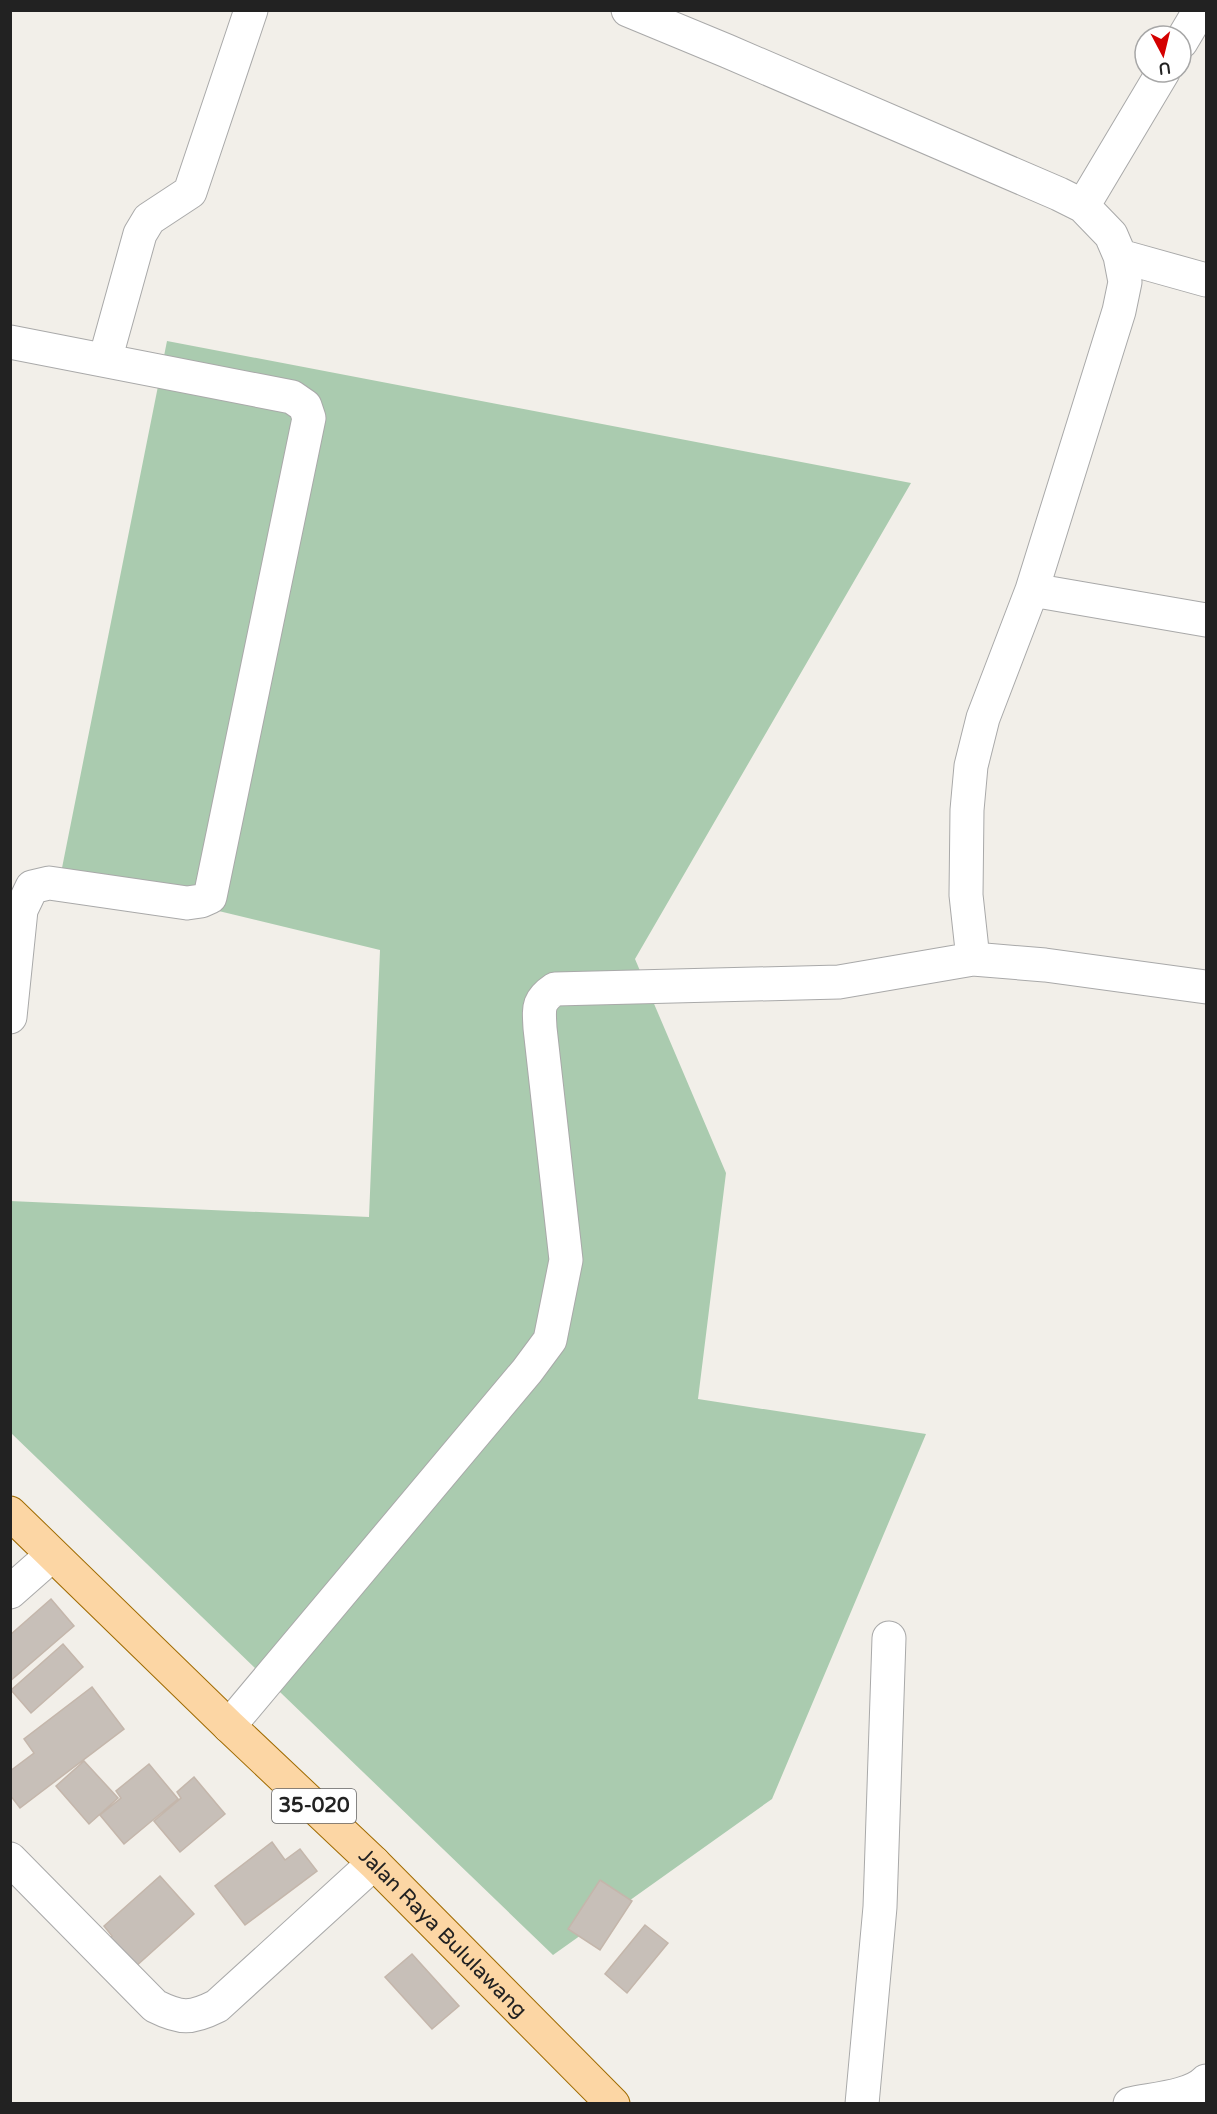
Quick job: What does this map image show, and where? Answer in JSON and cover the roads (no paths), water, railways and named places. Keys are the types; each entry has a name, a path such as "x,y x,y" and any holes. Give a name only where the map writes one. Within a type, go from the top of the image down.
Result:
{"main road":[{"name":"Jalan Raya Bululawang","path":"10,1513 374,1863 614,2103"}],"street":[{"path":"105,360 140,234 149,219 190,192 251,10"},
{"path":"628,10 760,64 1059,194 1083,206 1111,235 1120,256 1125,282 1119,311 1032,590 983,718 971,766 967,810 966,896 973,959"},
{"path":"1192,24 1200,10"},
{"path":"1083,206 1156,84"},
{"path":"1120,256 1206,280"},
{"path":"10,342 292,397 305,406 309,418 210,897 201,902 187,903 49,883 32,887 21,910 10,1017"},
{"path":"1032,590 1206,620"},
{"path":"229,1726 527,1371 550,1340 566,1260 540,1028 539,1004 546,995 555,989 577,988 839,982 973,959 1045,965 1206,987"},
{"path":"10,1592 52,1555"},
{"path":"862,2103 880,1907 889,1638"},
{"path":"10,1859 155,2006 173,2015 187,2016 201,2014 217,2006 374,1863"},
{"path":"1130,2103 1188,2092 1202,2086 1206,2080"}]}
